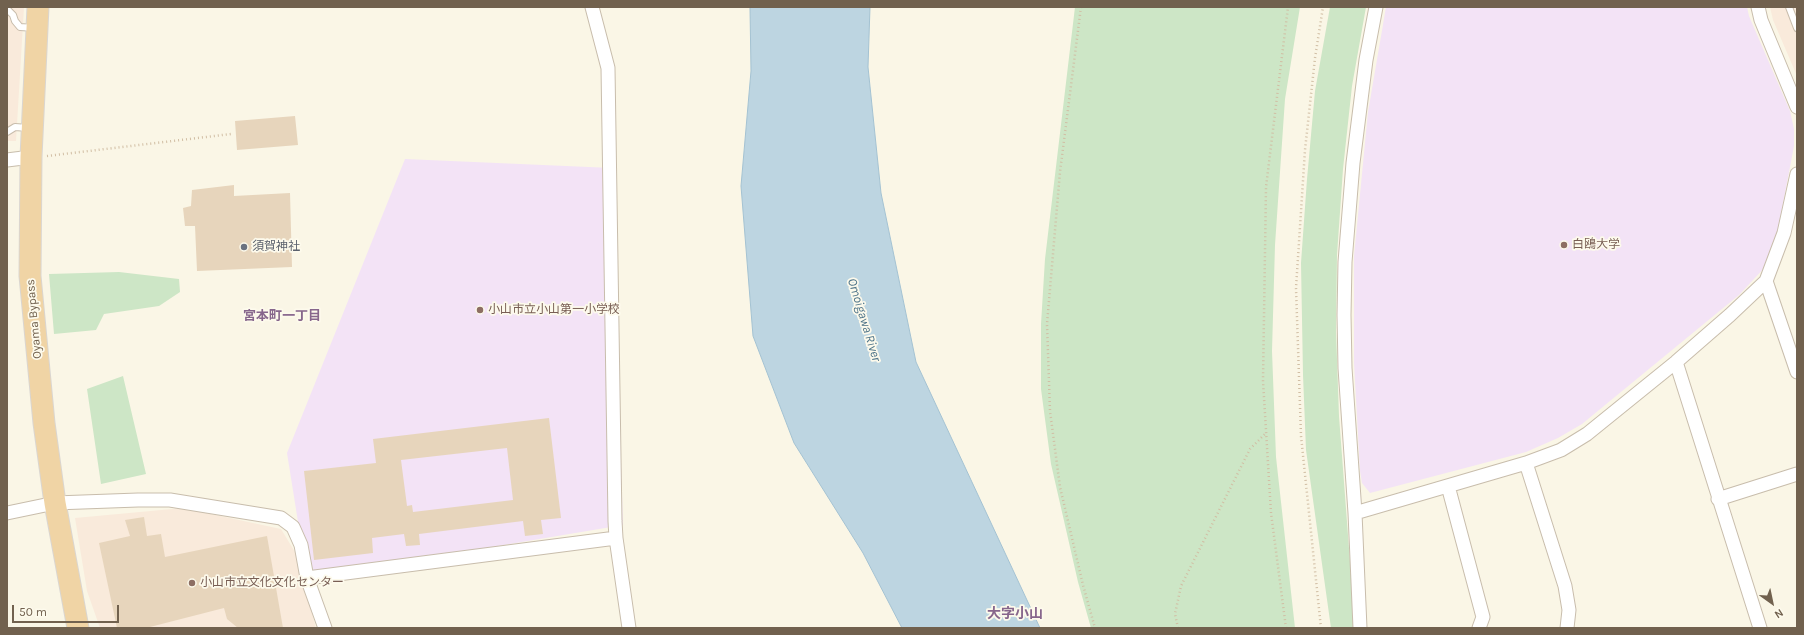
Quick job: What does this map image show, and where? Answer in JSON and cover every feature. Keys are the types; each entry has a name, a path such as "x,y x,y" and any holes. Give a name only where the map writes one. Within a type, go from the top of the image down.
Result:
{"highway":[{"name":"Oyama Bypass","path":"38,7 31,157 30,276 41,400 56,503 78,628"}],"street":[{"path":"592,7 608,68 611,338 616,538 629,628"},
{"path":"1360,628 1355,513 1345,368 1345,262 1357,131 1366,60 1376,7"},
{"path":"1758,7 1761,20 1797,107"},
{"path":"7,160 31,157"},
{"path":"1355,513 1526,463 1562,450 1587,434 1676,362 1766,281 1784,233 1797,174"},
{"path":"1766,281 1797,372"},
{"path":"1676,362 1760,628"},
{"path":"1526,463 1565,586 1569,610 1567,628"},
{"path":"1718,498 1797,474"},
{"path":"1448,486 1483,617 1479,628"},
{"path":"7,513 56,503 170,500 281,518 293,527 301,545 306,578 324,628"},
{"path":"306,578 616,538"}],"lane":[{"path":"1789,7 1797,28"},
{"path":"7,9 13,15 20,28 37,28"},
{"path":"7,132 15,128 32,128"}],"path":[{"path":"1081,7 1060,172 1047,324 1050,411 1060,487 1083,585 1096,628"},
{"path":"1286,628 1272,513 1262,381 1266,187 1288,7"},
{"path":"1321,628 1301,436 1296,288 1305,150 1315,58 1324,7"},
{"path":"31,157 231,134"},
{"path":"1178,628 1175,614 1181,586 1250,449 1266,432"}],"shaded area":[{"path":"7,7 24,7 16,141 7,141"},
{"name":"白鴎大学","path":"1386,7 1747,7 1749,16 1790,111 1794,129 1794,146 1777,235 1767,265 1739,295 1582,424 1558,438 1526,452 1370,493 1362,483 1360,471 1354,363 1354,256 1368,112"},
{"path":"1770,7 1797,7 1797,76 1773,20"},
{"name":"小山市立小山第一小学校","path":"405,159 612,168 623,525 307,578 287,453"},
{"path":"183,508 281,529 295,552 316,628 100,628 87,591 75,518"}],"green space":[{"path":"1075,7 1300,7 1285,99 1275,245 1272,351 1276,457 1295,628 1091,628 1078,582 1051,464 1041,389 1041,324 1045,259"},
{"path":"1330,7 1366,7 1352,86 1343,169 1337,255 1336,331 1339,416 1355,628 1331,628 1306,450 1301,263 1315,91"},
{"path":"119,272 179,279 180,292 159,306 104,314 96,330 54,334 49,274"},
{"path":"123,376 146,474 101,484 87,389"}],"water":[{"name":"Omoigawa River","path":"750,7 870,7 868,67 881,193 916,362 1040,628 902,628 863,553 794,443 753,336 741,186 751,71"}],"building":[{"path":"295,116 298,145 237,150 235,121"},
{"name":"須賀神社","path":"234,185 234,196 290,193 292,267 197,271 195,226 185,226 183,208 191,206 192,190"},
{"path":"549,418 561,518 541,520 543,534 525,536 523,521 419,534 420,545 406,546 404,534 372,538 373,553 314,560 304,471 376,463 373,439","holes":["507,448 513,500 413,512 412,505 407,506 401,460"]},
{"name":"小山市立文化文化センター","path":"144,517 147,536 161,534 165,557 267,536 283,628 238,628 227,619 224,608 146,628 117,628 99,543 130,536 125,520"}],"place":[{"name":"白鴎大学","path":"1564,245"},
{"name":"須賀神社","path":"244,247"},
{"name":"小山市立小山第一小学校","path":"480,310"},
{"name":"小山市立文化文化センター","path":"192,583"}],"district":[{"name":"宮本町一丁目","path":"282,316"},
{"name":"大字小山","path":"1015,614"}]}
